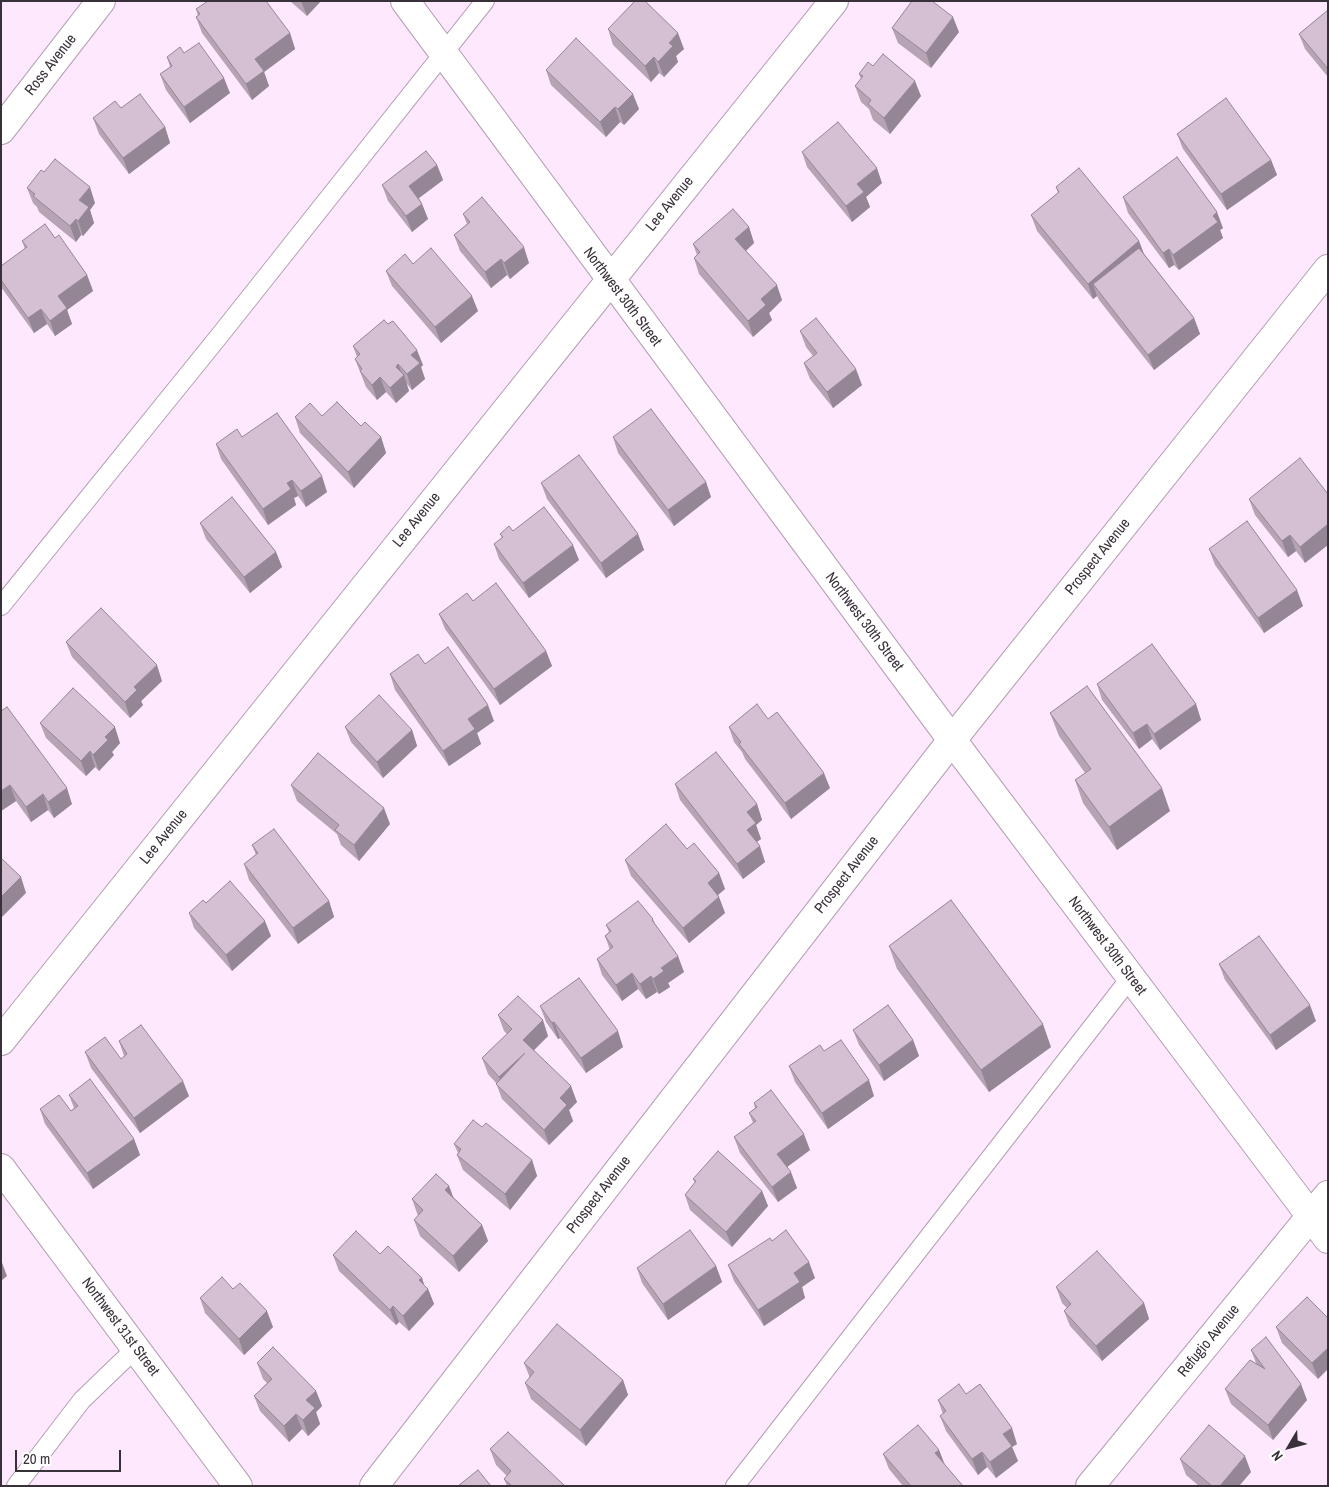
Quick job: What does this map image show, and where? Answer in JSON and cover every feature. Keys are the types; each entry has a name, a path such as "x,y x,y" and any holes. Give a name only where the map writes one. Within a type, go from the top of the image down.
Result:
{"street":[{"name":"Ross Avenue","path":"1,130 101,1"},
{"name":"Northwest 30th Street","path":"405,1 609,280 952,740 1328,1239"},
{"name":"Lee Avenue","path":"1,1041 834,1"},
{"name":"Prospect Avenue","path":"374,1486 952,740 1328,269"},
{"name":"Northwest 31st Street","path":"1,1168 238,1486"},
{"name":"Refugio Avenue","path":"1090,1486 1328,1195"}],"lane":[{"path":"1,606 220,335 485,1"},
{"path":"735,1486 1131,977"},
{"path":"16,1486 82,1400 136,1348"}],"building":[{"path":"208,1 266,1 290,33 255,59 264,71 246,84 196,17 200,14 196,9"},
{"path":"635,1 645,1 678,33 669,43 673,46 658,62 654,57 645,66 608,29"},
{"path":"912,1 932,1 953,17 926,53 892,28"},
{"path":"1328,10 1328,69 1299,34"},
{"path":"576,38 633,94 618,109 615,107 600,122 546,70"},
{"path":"199,43 224,78 184,107 160,74 172,66 167,57 180,47 184,53"},
{"path":"883,54 915,81 884,118 868,104 871,100 855,86 863,76 859,74 868,62 873,66"},
{"path":"140,94 165,127 123,158 93,118 115,101 121,108"},
{"path":"1226,98 1271,160 1221,194 1177,134"},
{"path":"838,122 877,168 857,184 864,192 846,206 802,152"},
{"path":"426,151 437,165 409,186 422,204 406,216 382,185"},
{"path":"1177,157 1217,212 1213,216 1218,222 1173,255 1169,249 1163,253 1123,197"},
{"path":"55,159 90,187 79,200 89,207 78,221 76,219 70,226 33,196 35,194 27,188 41,170 44,172"},
{"path":"1079,168 1139,241 1088,284 1031,215 1059,192 1056,187"},
{"path":"482,197 524,247 504,263 501,259 485,272 454,235 470,222 463,214"},
{"path":"733,209 749,227 735,239 777,285 761,299 766,305 748,321 694,258 700,252 693,244"},
{"path":"45,224 55,238 59,235 87,275 58,296 67,308 50,321 41,309 28,318 1,280 1,266 27,247 22,241"},
{"path":"431,248 472,296 435,327 386,271 405,254 413,264"},
{"path":"1139,248 1194,318 1148,355 1093,284"},
{"path":"816,318 856,369 827,392 804,363 817,353 800,331"},
{"path":"384,320 388,324 393,321 417,350 411,355 420,363 407,374 398,364 396,367 404,375 390,388 380,377 372,385 360,371 362,369 355,359 360,354 353,346"},
{"path":"337,402 361,426 365,422 381,437 348,472 295,417 310,403 322,416"},
{"path":"651,409 706,482 668,510 613,437"},
{"path":"277,413 322,476 301,491 292,480 287,483 291,489 263,509 216,444 237,429 242,437"},
{"path":"579,455 638,534 601,563 541,483"},
{"path":"1300,458 1328,494 1328,524 1300,547 1290,535 1282,541 1249,499"},
{"path":"232,497 276,552 244,577 200,523"},
{"path":"544,507 573,545 523,583 494,544 503,537 500,534 509,526 513,531"},
{"path":"1247,521 1297,590 1258,618 1209,549"},
{"path":"496,583 546,651 494,689 439,614 467,593 473,601"},
{"path":"101,608 157,665 134,687 137,690 125,702 66,642"},
{"path":"1152,644 1196,704 1154,734 1147,724 1133,733 1097,684"},
{"path":"448,647 488,705 468,719 475,729 443,751 390,674 418,654 425,664"},
{"path":"1087,686 1162,788 1109,827 1075,780 1091,769 1050,713"},
{"path":"73,688 115,727 105,737 108,740 93,755 90,751 81,761 40,723"},
{"path":"379,695 412,730 377,762 345,727"},
{"path":"757,704 768,719 777,712 824,773 785,803 739,744 741,742 729,727"},
{"path":"7,707 67,788 48,802 43,794 26,807 10,785 1,791 1,711"},
{"path":"716,752 757,804 747,812 756,823 747,830 760,846 737,864 675,784"},
{"path":"318,753 384,808 354,845 335,830 339,825 291,785"},
{"path":"666,824 687,849 694,843 719,873 708,883 719,897 683,928 625,860"},
{"path":"274,829 329,901 293,928 244,864 258,853 252,845"},
{"path":"1,858 21,877 1,897"},
{"path":"230,881 265,921 226,955 189,913 203,900 206,903"},
{"path":"951,900 1043,1024 981,1070 889,946"},
{"path":"638,901 653,919 678,956 661,968 664,971 653,979 651,976 640,984 632,973 616,985 597,959 613,947 605,936 611,931 606,925"},
{"path":"1259,936 1310,1005 1270,1035 1219,964"},
{"path":"579,978 618,1031 581,1058 540,1006"},
{"path":"518,996 543,1020 523,1040 571,1086 560,1098 567,1105 544,1130 496,1084 525,1053 499,1077 482,1058 512,1029 498,1015"},
{"path":"888,1005 913,1040 879,1065 853,1030"},
{"path":"141,1025 183,1081 134,1118 85,1052 105,1037 121,1059 127,1054 119,1041"},
{"path":"841,1040 869,1080 822,1113 789,1066 820,1045 824,1051"},
{"path":"90,1079 134,1139 87,1173 40,1109 59,1095 71,1111 78,1106 69,1095"},
{"path":"771,1090 804,1134 777,1154 791,1172 772,1187 734,1137 756,1121 749,1113 757,1107 754,1103"},
{"path":"473,1120 482,1127 486,1123 532,1160 505,1194 457,1155 461,1149 454,1144"},
{"path":"718,1151 762,1191 726,1232 685,1195 696,1181 693,1179"},
{"path":"436,1174 449,1186 445,1190 482,1225 453,1256 414,1220 423,1210 412,1199"},
{"path":"690,1230 716,1266 663,1304 637,1268"},
{"path":"786,1230 809,1262 794,1273 800,1282 758,1310 728,1265 770,1238 772,1241"},
{"path":"356,1231 380,1254 388,1246 422,1278 419,1280 428,1289 403,1316 393,1306 390,1310 333,1255"},
{"path":"1097,1251 1144,1303 1096,1346 1064,1311 1071,1304 1056,1287"},
{"path":"222,1277 233,1289 240,1283 267,1311 239,1339 200,1298"},
{"path":"1307,1297 1328,1318 1328,1348 1312,1363 1276,1327"},
{"path":"557,1324 623,1380 580,1430 525,1383 534,1372 524,1363"},
{"path":"1266,1337 1301,1384 1268,1425 1225,1389 1250,1360 1265,1369 1251,1350"},
{"path":"273,1347 316,1391 306,1400 315,1408 303,1420 296,1414 284,1426 254,1396 272,1379 257,1363"},
{"path":"959,1384 966,1394 980,1384 1012,1428 1003,1434 1012,1446 990,1462 982,1452 972,1459 940,1416 946,1411 938,1400"},
{"path":"918,1425 939,1450 935,1453 963,1486 911,1486 883,1454"},
{"path":"1209,1425 1245,1456 1220,1486 1212,1486 1180,1459"},
{"path":"508,1432 565,1486 512,1486 504,1479 511,1471 490,1449"},
{"path":"478,1470 491,1486 458,1486"}]}
